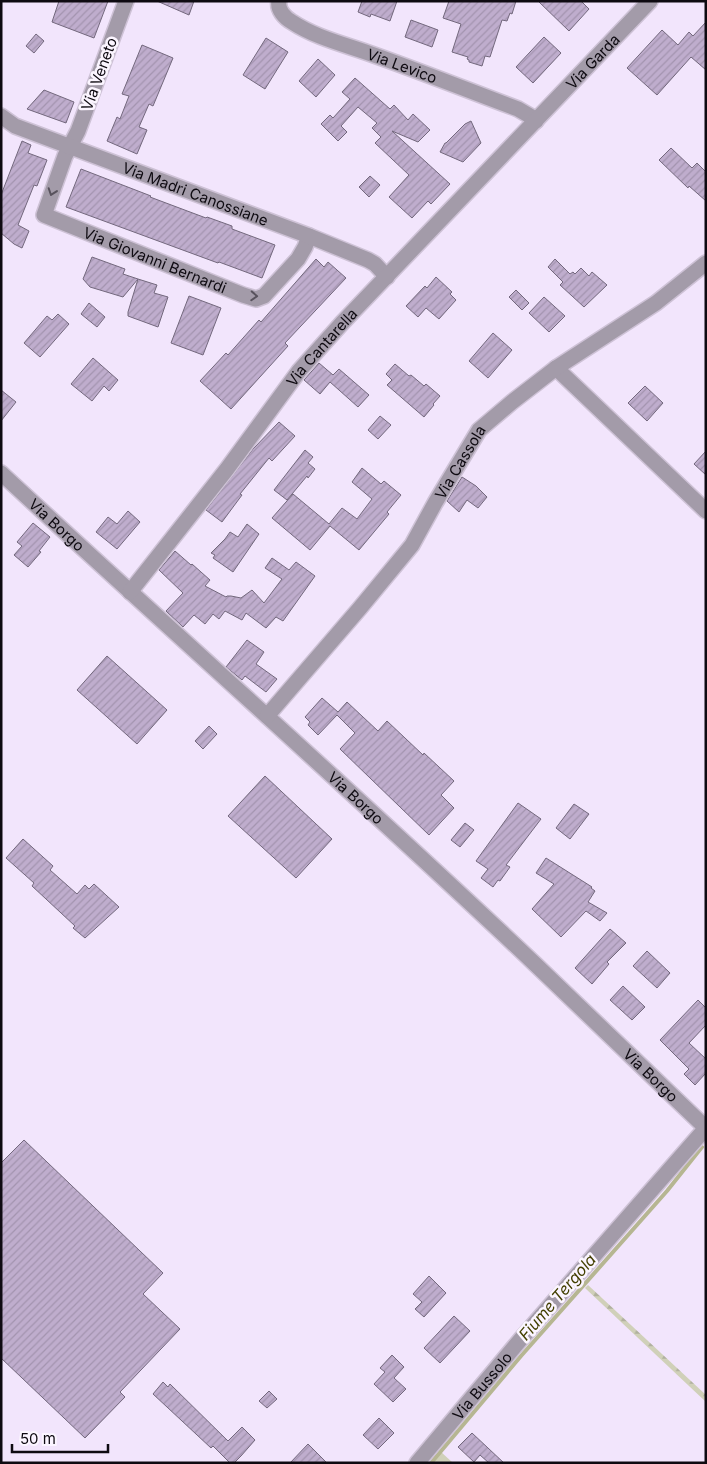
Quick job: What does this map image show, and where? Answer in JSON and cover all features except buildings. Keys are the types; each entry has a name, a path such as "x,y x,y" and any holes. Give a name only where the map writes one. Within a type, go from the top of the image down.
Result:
{"street":[{"name":"Via Veneto","path":"69,147 78,131 126,1"},
{"name":"Via Levico","path":"279,1 278,5 282,14 291,22 309,32 374,54 518,109 536,121"},
{"name":"Via Garda","path":"536,121 650,1"},
{"name":"Via Madri Canossiane","path":"1,116 15,126 368,260 387,276"},
{"name":"Via Cantarella","path":"130,592 227,469 299,371 342,323 536,121"},
{"name":"Via Giovanni Bernardi","path":"69,147 44,216 243,295 256,299 264,296 298,259 309,236"},
{"name":"Via Cassola","path":"267,716 412,545 434,503 479,430 556,368 656,303 706,263"},
{"path":"556,368 706,511"},
{"name":"Via Borgo","path":"1,474 267,716 534,963 706,1128"},
{"name":"Via Bussolo","path":"417,1463 706,1128"}],"green space":[{"path":"588,1285 706,1395 706,1402 585,1288"},
{"path":"440,1451 453,1463 430,1463"}],"waterway":[{"name":"Fiume Tergola","path":"431,1463 521,1356 667,1191 702,1147"}]}
